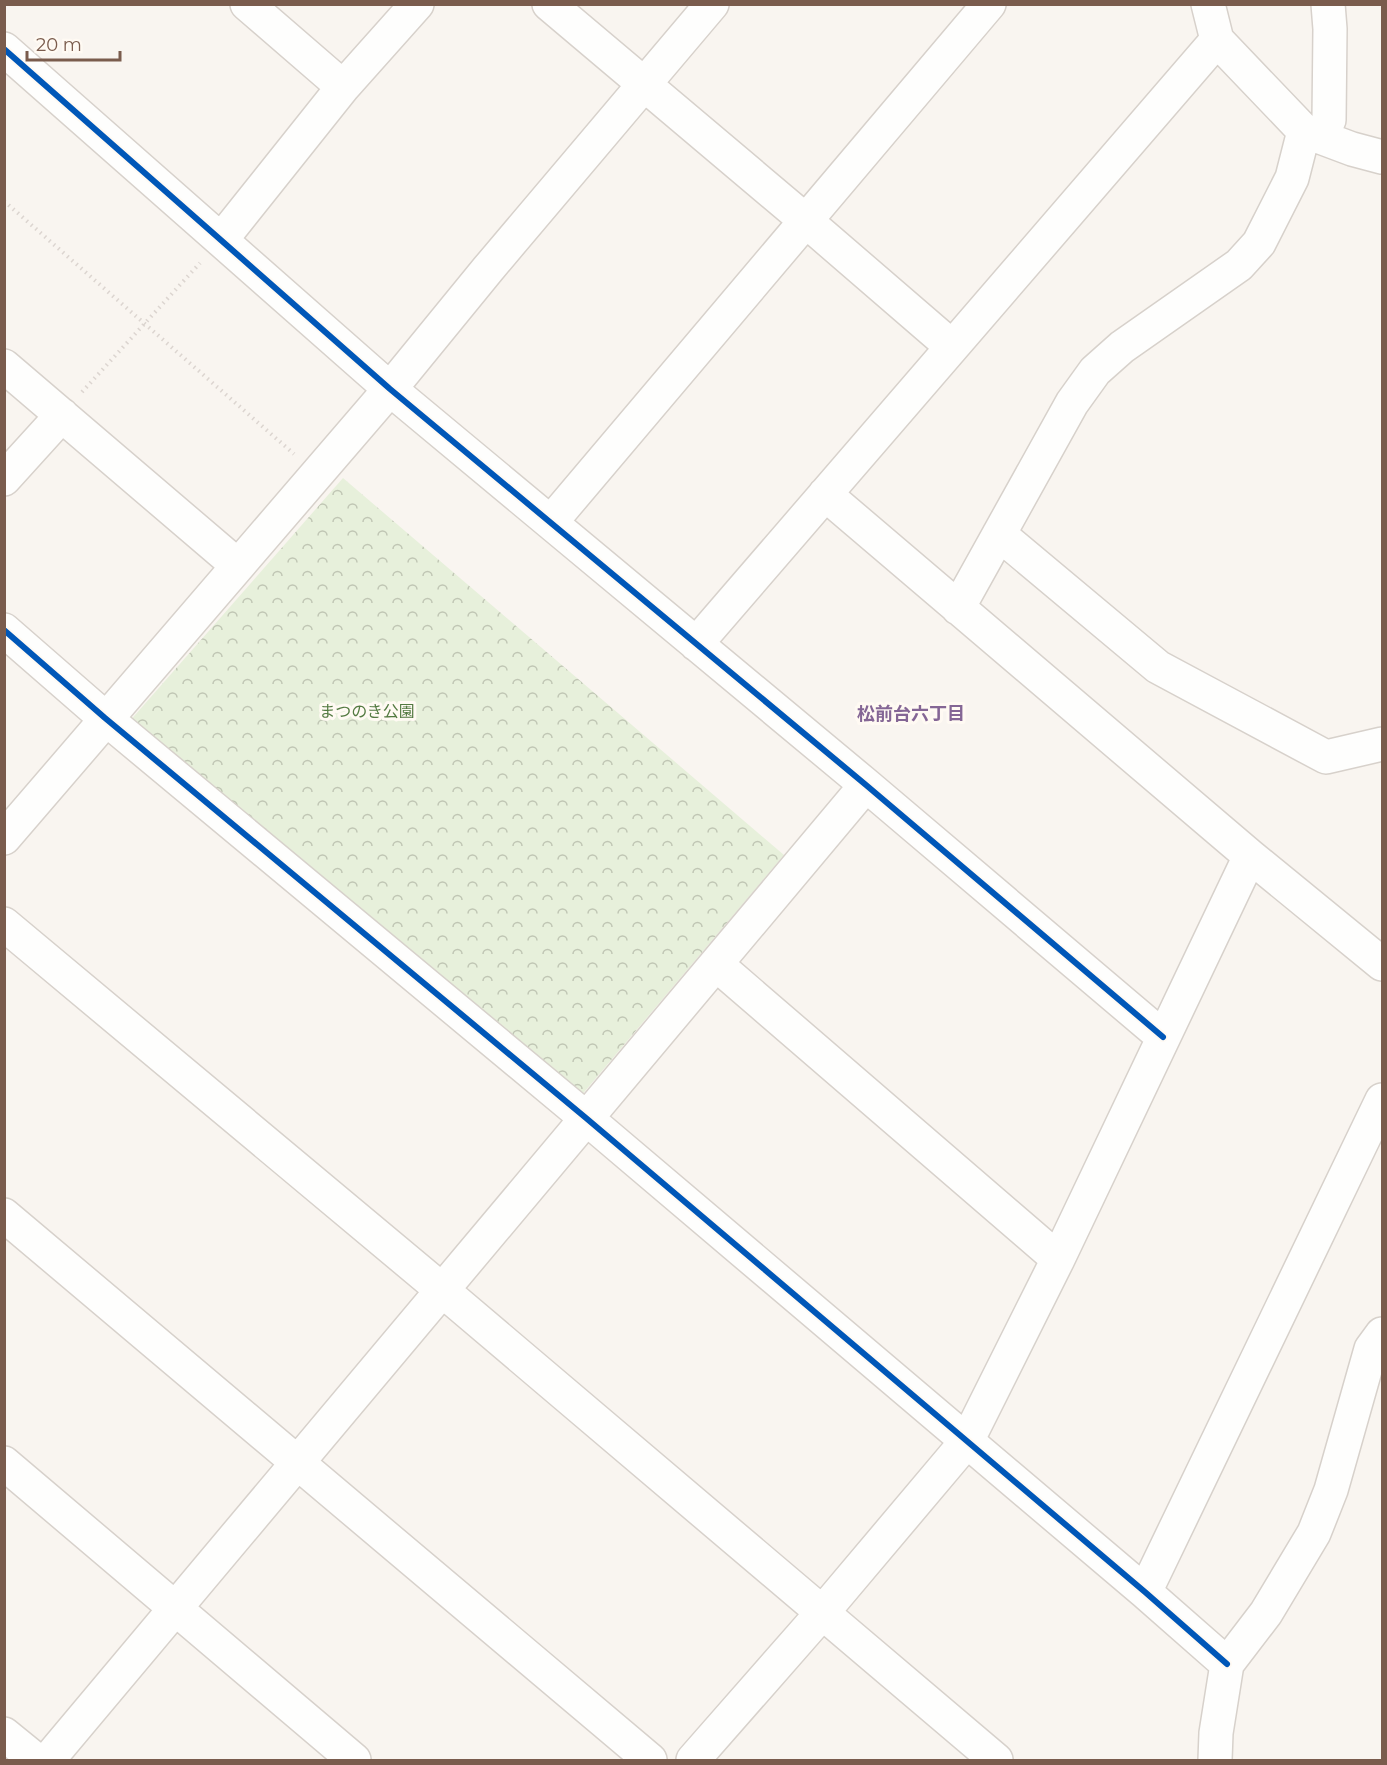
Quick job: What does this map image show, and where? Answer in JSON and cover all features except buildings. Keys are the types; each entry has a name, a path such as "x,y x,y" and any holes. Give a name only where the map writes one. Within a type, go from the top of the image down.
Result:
{"street":[{"path":"247,4 344,87"},
{"path":"221,240 344,87 417,4"},
{"path":"549,4 805,219 951,346"},
{"path":"4,838 105,718 317,475 712,4"},
{"path":"551,522 988,4"},
{"path":"1208,4 1217,40 1312,134 1352,149 1383,157"},
{"path":"957,608 1072,403 1095,371 1122,347 1239,265 1259,243 1312,134 1329,120 1328,4"},
{"path":"696,644 1217,40"},
{"path":"4,49 390,389 866,785 1163,1037"},
{"path":"4,366 237,566"},
{"path":"4,479 62,415"},
{"path":"825,494 1250,856 1383,964"},
{"path":"999,534 1158,667 1326,757 1383,744"},
{"path":"4,630 105,718 586,1118 1227,1664"},
{"path":"48,1761 866,785"},
{"path":"693,1761 967,1441 1058,1259 1250,856"},
{"path":"4,924 442,1290 996,1761"},
{"path":"716,964 1058,1259"},
{"path":"1145,1592 1383,1100"},
{"path":"4,1215 650,1761"},
{"path":"1215,1761 1216,1733 1227,1664 1266,1613 1314,1533 1331,1490 1371,1349 1383,1334"},
{"path":"4,1463 354,1761"},
{"path":"4,1734 36,1761"}],"path":[{"path":"4,201 317,475"},
{"path":"62,415 143,323 221,240"}],"green space":[{"name":"まつのき公園","path":"343,478 784,855 580,1097 128,723"}],"cycle path":[{"path":"4,49 390,389 866,785 1163,1037"},
{"path":"4,630 105,718 586,1118 1227,1664"}],"district":[{"name":"松前台六丁目","path":"911,714"}]}
